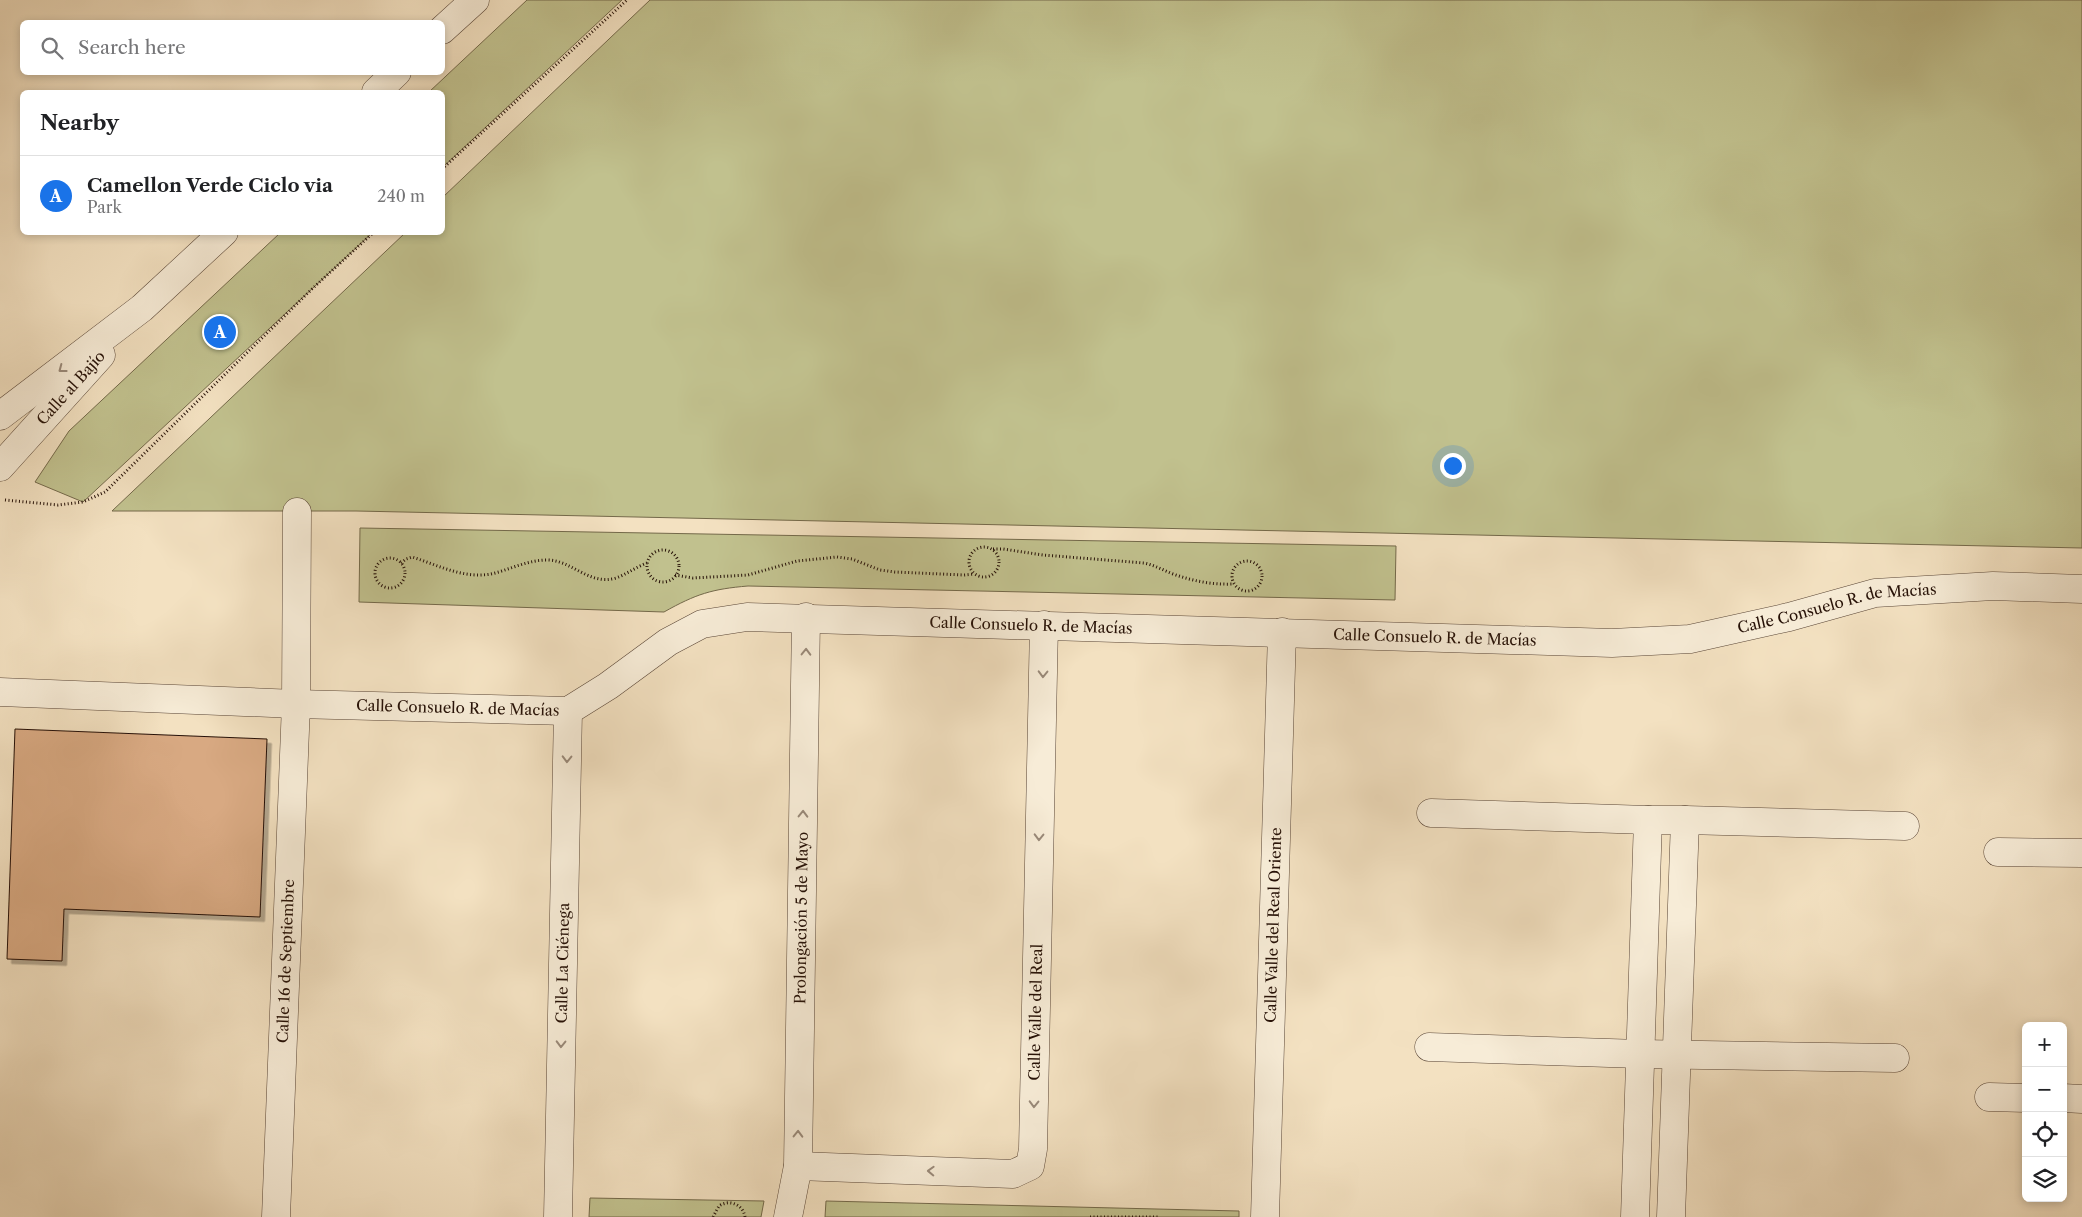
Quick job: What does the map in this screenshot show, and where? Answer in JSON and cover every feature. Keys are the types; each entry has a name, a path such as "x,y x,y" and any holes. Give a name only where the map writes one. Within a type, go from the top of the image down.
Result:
{"street":[{"path":"445,27 475,0"},
{"path":"378,90 394,75"},
{"path":"0,416 142,308 221,235"},
{"name":"Calle al Bajío","path":"0,467 142,308"},
{"name":"Calle 16 de Septiembre","path":"276,1217 296,704 297,512"},
{"name":"Calle Consuelo R. de Macías","path":"0,692 296,704 568,711 616,681 668,642 702,624 747,617 806,617 1612,643 1690,639 1789,617 1875,593 1993,586 2082,588"},
{"name":"Prolongación 5 de Mayo","path":"788,1217 798,1166 806,617"},
{"name":"Calle Valle del Real","path":"798,1166 1013,1174 1030,1166 1033,1148 1044,625"},
{"name":"Calle Valle del Real Oriente","path":"1266,1217 1282,632"},
{"name":"Calle La Ciénega","path":"558,1217 568,711"},
{"path":"1431,813 1905,826"},
{"path":"1635,1217 1648,820"},
{"path":"1671,1217 1685,820"},
{"path":"1998,852 2082,853"},
{"path":"1428,1047 1640,1054 1894,1058"},
{"path":"1989,1097 2022,1098"},
{"path":"2067,1098 2082,1099"}],"path":[{"path":"445,166 627,0"},
{"path":"0,499 16,502 58,504 83,502 105,492 312,289 371,235"},
{"path":"974,574 969,565 971,555 978,548 983,547 1144,563 1189,580 1214,584 1234,584 1242,590 1252,591 1262,581 1262,570 1251,561 1241,562 1234,568 1232,573 1234,584"},
{"path":"676,575 678,561 671,553 661,550 649,558 647,563 649,574 656,581 667,581 676,575 693,578 748,575 796,561 837,557 852,558 880,570 974,574 984,578 993,575 997,571 1000,562 997,553 993,549"},
{"path":"388,557 401,563 404,567 405,577 398,586 388,588 379,584 374,575 374,570 379,562 388,557"},
{"path":"401,563 412,557 464,574 475,575 488,574 536,561 548,560 559,562 592,578 604,579 616,578 647,563"},
{"path":"713,1217 719,1206 728,1202 734,1203 742,1209 745,1217"},
{"path":"1090,1217 1159,1217"}],"green space":[{"path":"527,0 622,0 445,165 445,90 431,90"},
{"path":"650,0 2082,0 2082,548 356,511 112,511 403,235 445,235 445,195"},
{"path":"278,235 370,235 83,502 35,482 69,431"},
{"path":"360,528 1396,546 1395,600 748,586 704,593 664,612 359,602"},
{"path":"590,1198 764,1201 761,1217 589,1217"},
{"path":"826,1201 1239,1211 1239,1217 825,1217"}],"building":[{"path":"15,729 267,739 260,917 64,909 62,961 7,959"}],"place":[{"name":"Camellon Verde Ciclo via","path":"220,332"}]}
